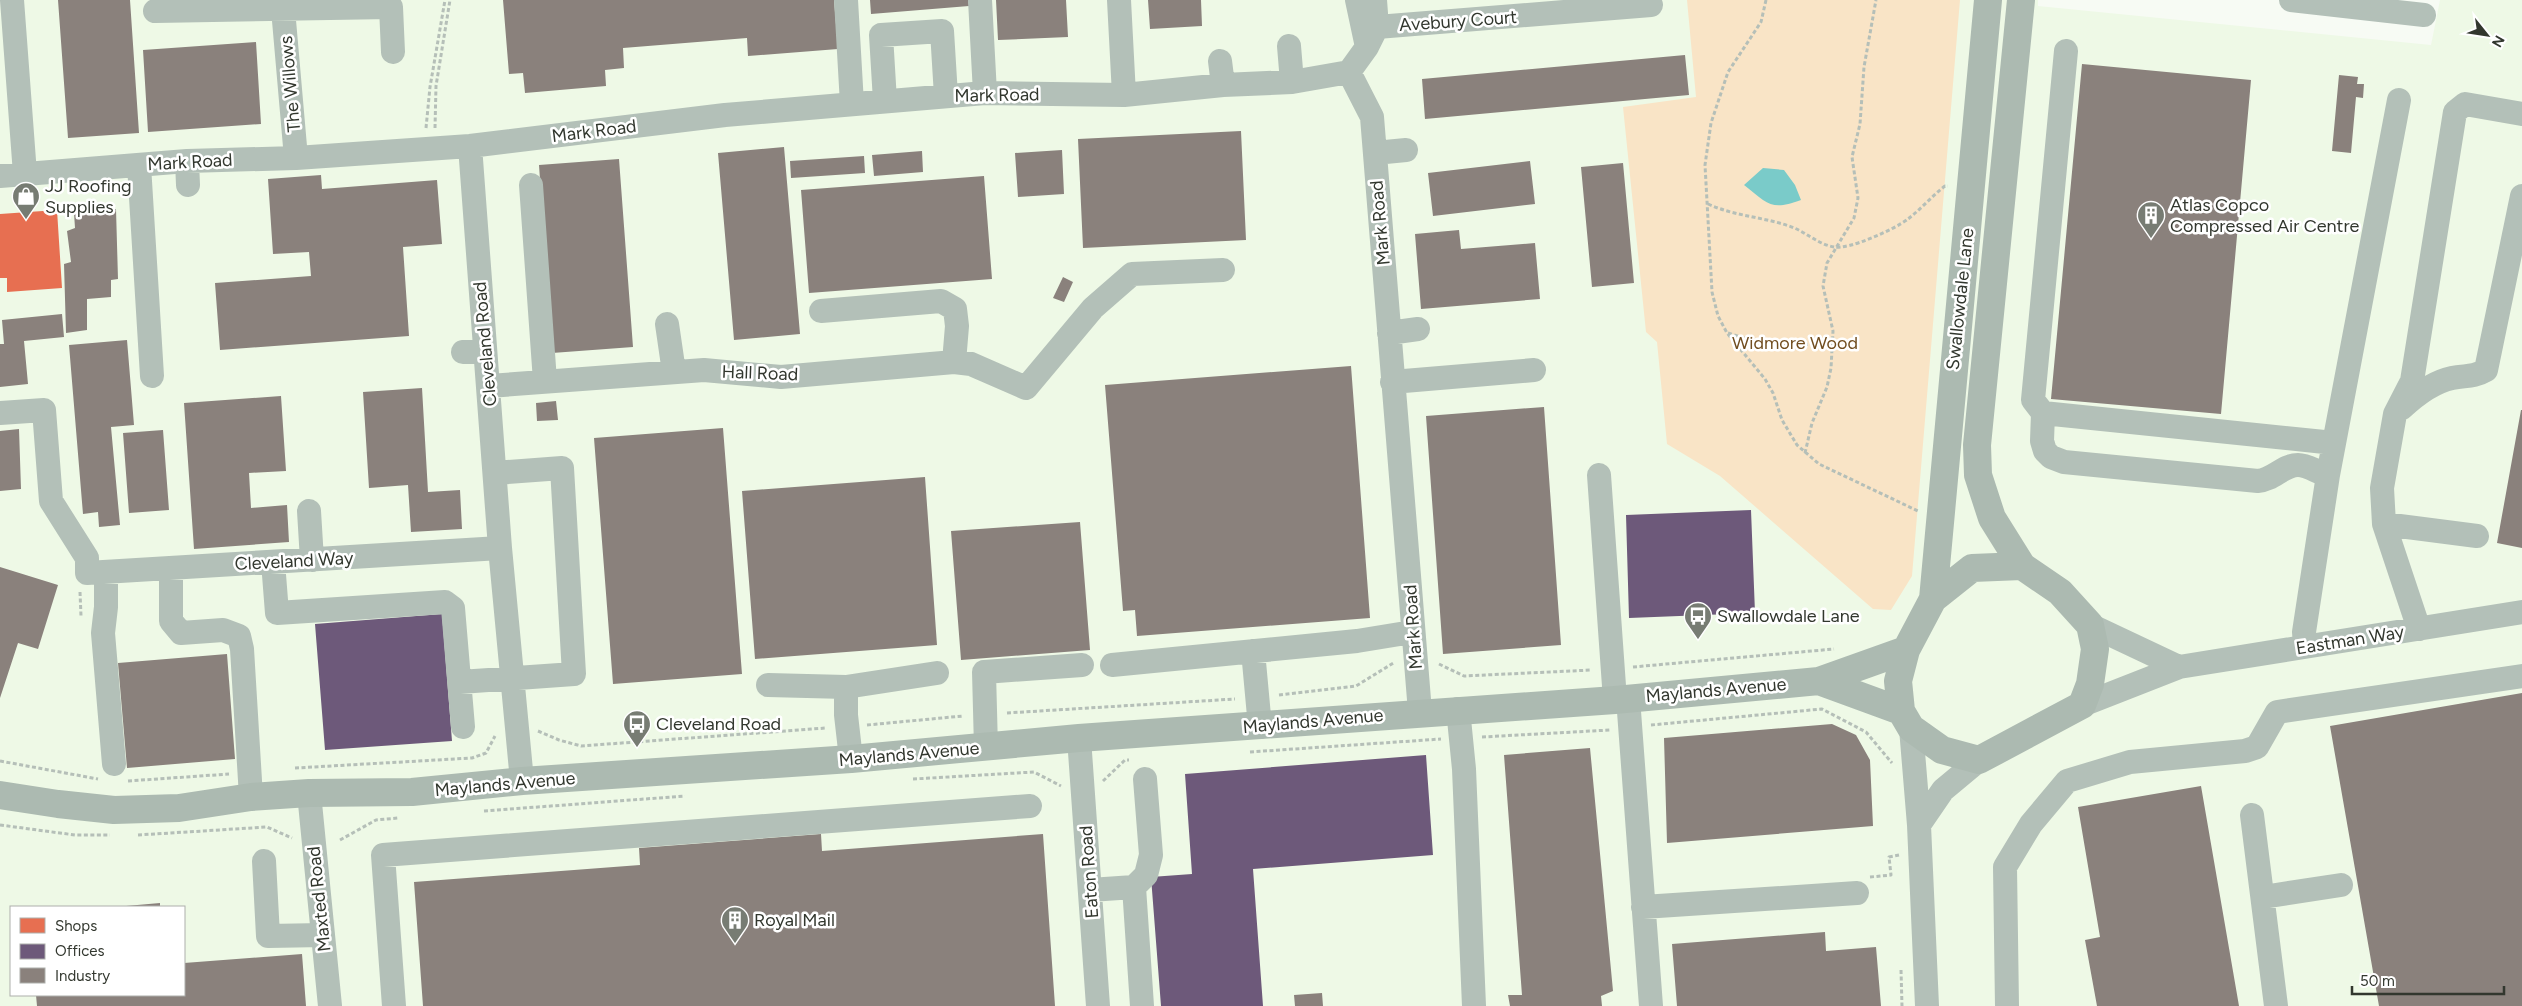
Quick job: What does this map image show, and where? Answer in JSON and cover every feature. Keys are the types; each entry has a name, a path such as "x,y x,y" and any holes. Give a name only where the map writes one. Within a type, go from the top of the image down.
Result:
{"main road":[{"name":"Swallowdale Lane","path":"1933,599 1988,0"},
{"name":"Swallowdale Lane","path":"2021,0 1977,444 1978,474 1992,518 2022,566"},
{"path":"1906,719 1898,682 1906,650 1933,599 1972,568 2022,566 2060,592 2090,625 2095,649 2090,684 2082,705 1979,760"},
{"name":"Maylands Avenue","path":"0,795 114,810 179,808 250,785 309,793 412,792 522,781 851,759 1079,738 1260,726 1458,709 1621,699 1819,681 1906,650"},
{"name":"Maylands Avenue","path":"1819,681 1906,719 1942,750 1979,760"}],"street":[{"path":"12,0 25,174"},
{"path":"846,0 852,104"},
{"path":"980,0 985,93"},
{"path":"1119,0 1124,95"},
{"path":"1357,0 1372,37"},
{"path":"1350,72 1372,37 1374,0"},
{"path":"2291,0 2336,2 2424,15"},
{"path":"155,11 291,6 391,7 393,52"},
{"name":"The Willows","path":"291,6 296,158"},
{"name":"Avebury Court","path":"1372,37 1651,6"},
{"path":"885,101 881,35 942,31 946,96"},
{"path":"1289,46 1292,82"},
{"path":"2066,51 2033,400 2043,413 2042,441 2045,451 2057,461 2258,481 2265,481 2289,466 2297,465 2328,475"},
{"path":"1220,61 1223,85"},
{"name":"Mark Road","path":"0,176 187,161 296,158 470,146 725,115 946,96 985,93 1124,95 1223,85 1292,82 1350,72 1372,117 1412,632 1420,712"},
{"path":"2305,646 2304,632 2328,475 2398,100"},
{"path":"2419,629 2384,524 2382,488 2395,414 2412,381 2455,112 2465,104 2522,114"},
{"name":"Cleveland Road","path":"470,146 474,351 489,386 489,469 500,548 522,781"},
{"path":"1374,153 1406,150"},
{"path":"187,161 188,185"},
{"path":"139,165 152,376"},
{"path":"530,185 545,381"},
{"path":"2395,414 2420,392 2452,378 2474,377 2486,370 2522,196"},
{"name":"Hall Road","path":"489,386 704,370 781,377 954,362 971,364 1026,388 1092,308 1132,274 1223,270"},
{"path":"821,311 941,301 955,309 957,326 954,362"},
{"path":"667,324 674,372"},
{"path":"1389,333 1418,329"},
{"path":"1392,382 1534,370"},
{"path":"0,413 44,410 52,501 86,558 97,572 106,607 103,633 113,775"},
{"path":"2043,413 2334,443"},
{"path":"460,682 574,674 562,468 489,469"},
{"path":"1599,475 1614,669 1621,699 1643,907 1651,1006"},
{"path":"309,511 312,560"},
{"path":"2384,524 2477,536"},
{"name":"Cleveland Way","path":"97,572 500,548"},
{"path":"272,562 277,613 445,602 453,608 463,727"},
{"path":"171,568 171,621 181,633 223,630 239,636 242,649 250,785"},
{"name":"Eastman Way","path":"2082,705 2178,667 2522,612"},
{"path":"2090,625 2178,667"},
{"path":"1112,665 1357,641 1412,632"},
{"path":"1253,651 1260,726"},
{"path":"986,748 984,672 1082,665"},
{"path":"768,685 846,687 937,673"},
{"path":"2007,1006 2005,866 2031,824 2067,781 2130,762 2245,751 2258,747 2277,712 2522,676"},
{"path":"846,687 846,714 851,759"},
{"path":"1458,709 1464,769 1474,1006"},
{"path":"1906,719 1919,825 1927,1006"},
{"name":"Eaton Road","path":"1079,738 1098,1006"},
{"path":"1919,825 1943,790 1979,760"},
{"path":"1090,890 1134,887 1146,875 1151,856 1146,779"},
{"name":"Maxted Road","path":"309,793 330,1006"},
{"path":"394,1006 383,855 1030,806"},
{"path":"2252,815 2276,1006"},
{"path":"264,861 268,936 323,935"},
{"path":"2262,898 2342,885"},
{"path":"1134,887 1142,1006"},
{"path":"1643,907 1857,893"}],"path":[{"path":"425,131 430,87 445,0"},
{"path":"431,137 435,129 436,86 450,0"},
{"path":"1766,0 1761,22 1728,72 1711,123 1705,166 1712,292 1718,316 1727,333 1765,379 1773,393 1782,420 1797,445 1818,464 1923,512"},
{"path":"1806,453 1812,423 1827,387 1831,368 1833,331 1823,286 1827,263 1854,218 1858,198 1852,156 1860,124 1864,67 1876,0"},
{"path":"1708,204 1723,211 1746,214 1790,226 1823,244 1836,248 1882,233 1908,219 1945,186 1970,190"},
{"path":"1727,333 1770,346 1814,344 1833,340"},
{"path":"1432,661 1464,676 1614,669 1836,649"},
{"path":"1822,709 1866,732 1897,768"},
{"path":"288,769 472,758 486,753 496,734"},
{"path":"0,761 113,775 250,785"},
{"path":"904,780 1034,772 1063,787"},
{"path":"483,811 688,796"},
{"path":"340,840 376,820 405,817"},
{"path":"0,825 75,835 116,835"},
{"path":"135,835 164,835 266,827 293,838"},
{"path":"1900,846 1900,865"},
{"path":"1880,876 1891,875 1890,857 1900,855"},
{"path":"1901,967 1902,1006"}],"shaded area":[{"path":"0,0 2038,0 2038,6 2431,45 2440,0 2522,0 2522,1006 0,1006"}],"green space":[{"name":"Widmore Wood","path":"1687,0 1960,0 1912,576 1891,610 1873,609 1720,476 1667,444 1657,342 1646,332 1623,107 1696,97"}],"water":[{"path":"1763,168 1784,170 1795,185 1801,200 1783,205 1770,204 1744,185"}],"building: Shops":[{"path":"57,210 62,288 7,292 7,278 0,278 0,214"}],"building: Offices":[{"path":"1751,510 1755,613 1629,618 1626,515"},
{"path":"442,614 452,741 325,750 315,624"},
{"path":"1426,755 1433,855 1253,869 1263,1006 1161,1006 1151,877 1192,874 1185,774"}],"building: Industry":[{"path":"58,0 130,0 139,133 68,138"},
{"path":"503,0 834,0 838,49 748,56 747,38 623,48 624,68 605,70 606,86 525,93 523,73 509,74"},
{"path":"870,0 968,0 969,6 871,14"},
{"path":"996,0 1066,0 1068,37 998,40"},
{"path":"1148,0 1201,0 1202,26 1150,29"},
{"path":"256,42 261,124 148,132 143,50"},
{"path":"1685,55 1689,95 1425,119 1422,79"},
{"name":"Atlas Copco Compressed Air Centre","path":"2082,64 2251,80 2221,414 2051,399"},
{"path":"2339,75 2358,77 2357,84 2364,84 2363,98 2356,97 2351,153 2332,151"},
{"path":"1241,131 1246,240 1083,248 1078,139"},
{"path":"784,147 800,334 734,340 718,153"},
{"path":"1062,150 1064,194 1018,197 1015,153"},
{"path":"922,151 923,172 874,176 872,155"},
{"path":"864,156 865,173 791,178 790,161"},
{"path":"619,159 633,347 552,353 539,165"},
{"path":"1530,161 1535,204 1433,216 1428,173"},
{"path":"1623,163 1634,283 1592,287 1581,167"},
{"path":"321,175 322,189 437,180 442,244 403,247 409,336 220,350 215,283 311,276 309,252 273,254 268,179"},
{"path":"984,176 992,279 809,293 801,190"},
{"path":"116,209 118,279 111,280 111,297 87,299 87,330 66,333 64,264 71,262 67,231 75,228 74,213"},
{"path":"1459,230 1461,249 1535,243 1540,299 1421,309 1415,234"},
{"path":"1063,277 1073,282 1064,302 1053,298"},
{"path":"62,314 64,337 24,341 28,384 0,387 0,344 4,344 2,320"},
{"path":"127,340 134,425 111,427 120,525 99,527 98,512 83,514 69,345"},
{"path":"1351,366 1370,618 1137,636 1135,610 1123,611 1105,385"},
{"path":"422,388 428,492 460,490 462,529 411,532 408,485 369,488 363,392"},
{"path":"281,396 286,471 249,473 251,508 287,505 289,542 194,549 184,403"},
{"path":"556,401 558,420 537,421 536,403"},
{"path":"1544,407 1561,645 1443,654 1426,416"},
{"path":"2522,410 2522,548 2497,543"},
{"path":"723,428 742,674 613,684 594,438"},
{"path":"19,429 21,489 0,491 0,431"},
{"path":"163,430 169,510 129,513 123,433"},
{"path":"925,477 937,645 755,659 742,491"},
{"path":"1080,522 1090,650 961,660 951,531"},
{"path":"0,567 58,585 38,649 18,643 0,698"},
{"path":"227,654 235,759 127,768 118,663"},
{"path":"2522,693 2522,1006 2379,1006 2330,726"},
{"path":"1832,724 1856,735 1870,760 1873,826 1667,843 1664,738"},
{"path":"1590,748 1613,991 1601,996 1602,1006 1510,1006 1508,995 1522,995 1504,755"},
{"path":"2201,786 2239,1006 2097,1006 2085,940 2100,937 2078,807"},
{"name":"Royal Mail","path":"821,834 822,851 1043,834 1055,1006 423,1006 414,882 640,865 639,848"},
{"path":"160,903 160,906 126,906"},
{"path":"1825,932 1826,951 1876,947 1881,1006 1677,1006 1672,944"},
{"path":"302,954 306,1006 37,1006 36,996 185,996 185,963"},
{"path":"1322,993 1323,1006 1295,1006 1294,995"}],"place":[{"name":"JJ Roofing Supplies","path":"26,220"},
{"name":"Atlas Copco Compressed Air Centre","path":"2151,239"},
{"name":"Swallowdale Lane","path":"1698,640"},
{"name":"Cleveland Road","path":"637,748"},
{"name":"Royal Mail","path":"735,944"}]}
